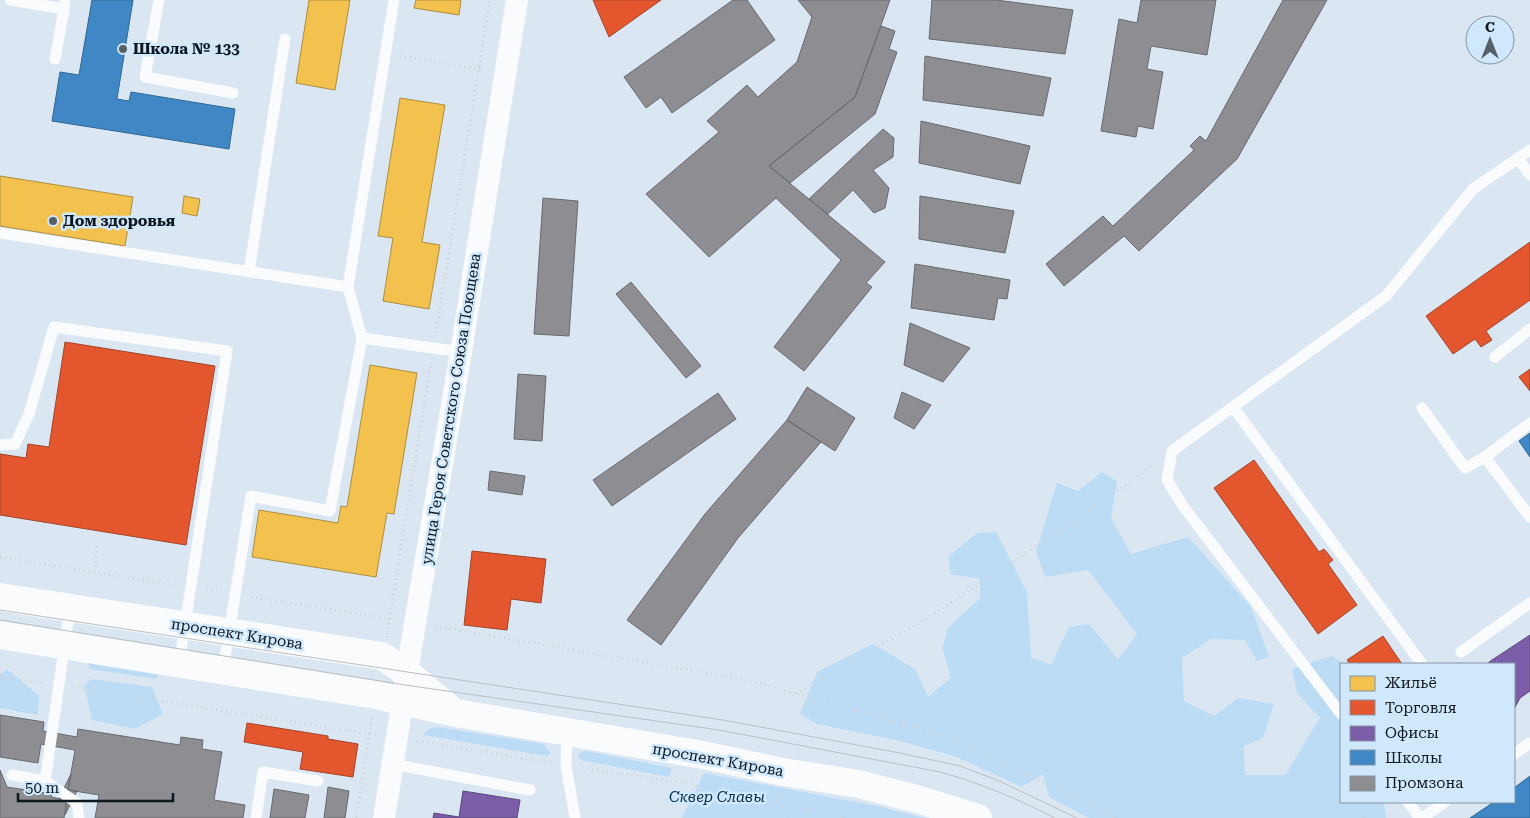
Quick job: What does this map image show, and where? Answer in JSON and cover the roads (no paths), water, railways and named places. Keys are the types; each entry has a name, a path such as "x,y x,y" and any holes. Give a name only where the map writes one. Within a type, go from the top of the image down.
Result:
{"street":[{"name":"улица Героя Советского Союза Поющева","path":"384,818 517,0"},
{"name":"проспект Кирова","path":"0,597 382,656 407,673 456,713"},
{"name":"проспект Кирова","path":"0,635 376,694 456,713 859,784 978,818"}],"lane":[{"path":"10,0 64,4 55,59"},
{"path":"159,0 145,77 233,93"},
{"path":"223,670 251,496 330,511 362,338 348,287 394,0"},
{"path":"249,272 285,39"},
{"path":"1340,713 1183,506 1168,480 1172,452 1386,296 1473,189 1530,150"},
{"path":"1518,158 1530,175"},
{"path":"0,233 348,287"},
{"path":"0,445 15,444 29,414 54,327 227,351 179,664"},
{"path":"1495,357 1530,329"},
{"path":"362,338 461,352"},
{"path":"1233,407 1421,663"},
{"path":"1422,408 1465,468 1485,457 1530,423"},
{"path":"1485,457 1530,518"},
{"path":"1461,652 1530,603"},
{"path":"45,781 70,608"},
{"path":"567,733 566,765 575,818"},
{"path":"1515,753 1530,743"},
{"path":"392,764 530,790"},
{"path":"256,818 264,772 318,781"},
{"path":"12,775 45,781 77,803 79,818"},
{"path":"1409,803 1421,818 1444,803"}],"tram line":[{"path":"0,610 723,720 900,753 960,766 997,780 1077,818"},
{"path":"0,620 405,685 719,730 940,772 999,792 1055,818"}],"place":[{"name":"Школа № 133","path":"123,49"},
{"name":"Дом здоровья","path":"53,221"}],"park label":[{"name":"Сквер Славы","path":"717,797"}]}
